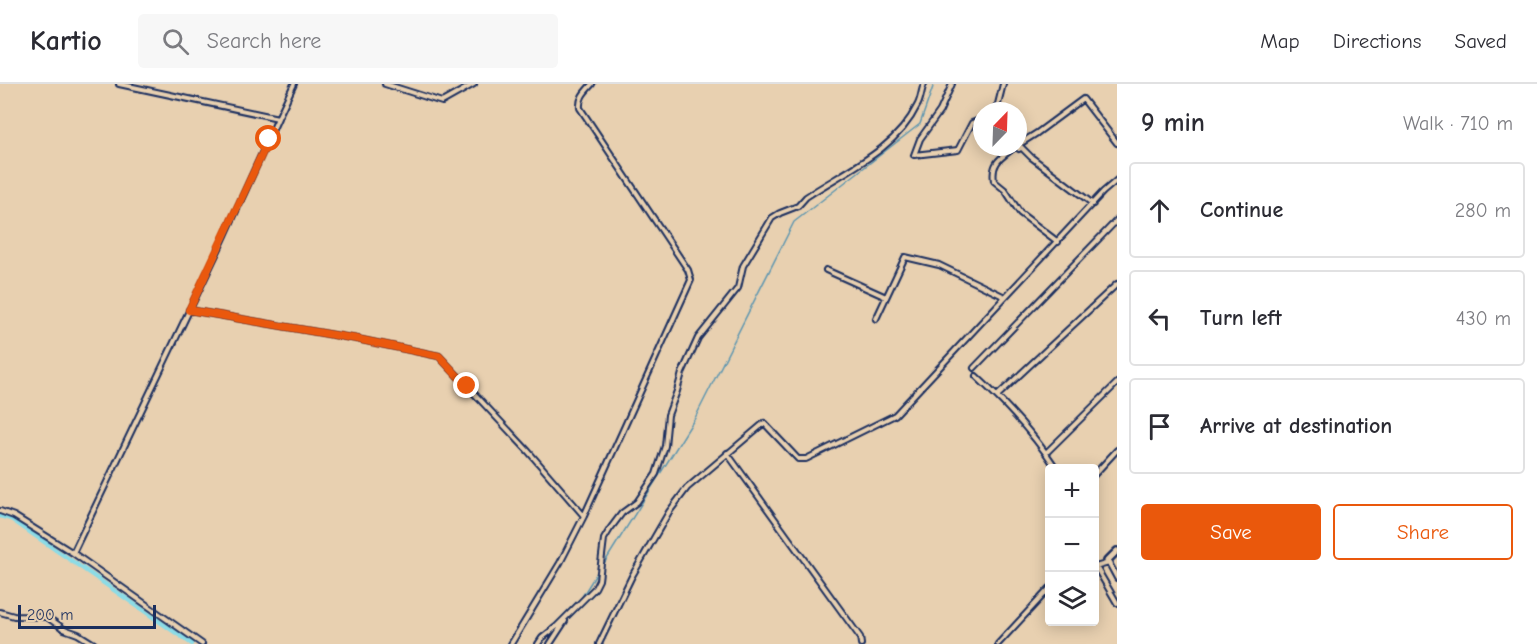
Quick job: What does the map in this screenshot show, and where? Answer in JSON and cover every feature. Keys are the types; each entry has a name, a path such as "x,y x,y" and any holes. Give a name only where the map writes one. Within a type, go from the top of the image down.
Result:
{"main road":[{"path":"1107,562 1117,551"},
{"path":"1107,562 1117,556"}],"street":[{"path":"118,84 278,118"},
{"path":"73,553 294,84"},
{"path":"385,84 442,102 474,84"},
{"path":"511,644 560,563 584,516 691,280 688,270 580,108 579,100 592,84"},
{"path":"538,644 595,588 599,580 604,539 622,513 637,502 656,474 665,446 668,415 682,373 698,338 738,288 743,267 772,218 798,206 806,197 882,149 899,133 918,105 924,84"},
{"path":"952,84 940,111 920,139 914,155 958,150 973,123"},
{"path":"998,102 1003,84"},
{"path":"1027,139 1083,99 1109,136 1117,143"},
{"path":"1027,154 1093,204"},
{"path":"1004,156 992,171 994,181 1005,190 1020,213 1058,242"},
{"path":"599,644 632,576 669,512 687,488 764,423 798,459 806,459 895,415 1117,180"},
{"path":"974,368 1117,220"},
{"path":"876,319 905,257 939,265 1005,297"},
{"path":"826,270 886,297"},
{"path":"997,396 1117,284"},
{"path":"189,310 357,339 439,356 528,451 584,516"},
{"path":"976,376 997,396 1053,464"},
{"path":"1046,453 1117,383"},
{"path":"1099,470 1117,450"},
{"path":"727,453 860,637 861,644"},
{"path":"0,511 14,516 73,553 202,644"},
{"path":"1099,565 1107,562 1117,578"},
{"path":"1098,572 1117,603"},
{"path":"998,644 1045,593"},
{"path":"1,613 14,616 47,616 64,629 94,644"},
{"path":"550,644 568,615"}],"waterway":[{"path":"603,565 695,418 794,222 920,124 934,84"},
{"path":"0,516 11,519 192,644"},
{"path":"580,600 598,571"},
{"path":"566,623 571,614"},
{"path":"552,644 560,632"}],"route":[{"path":"269,139 189,310 357,339 439,356 467,386"}]}
